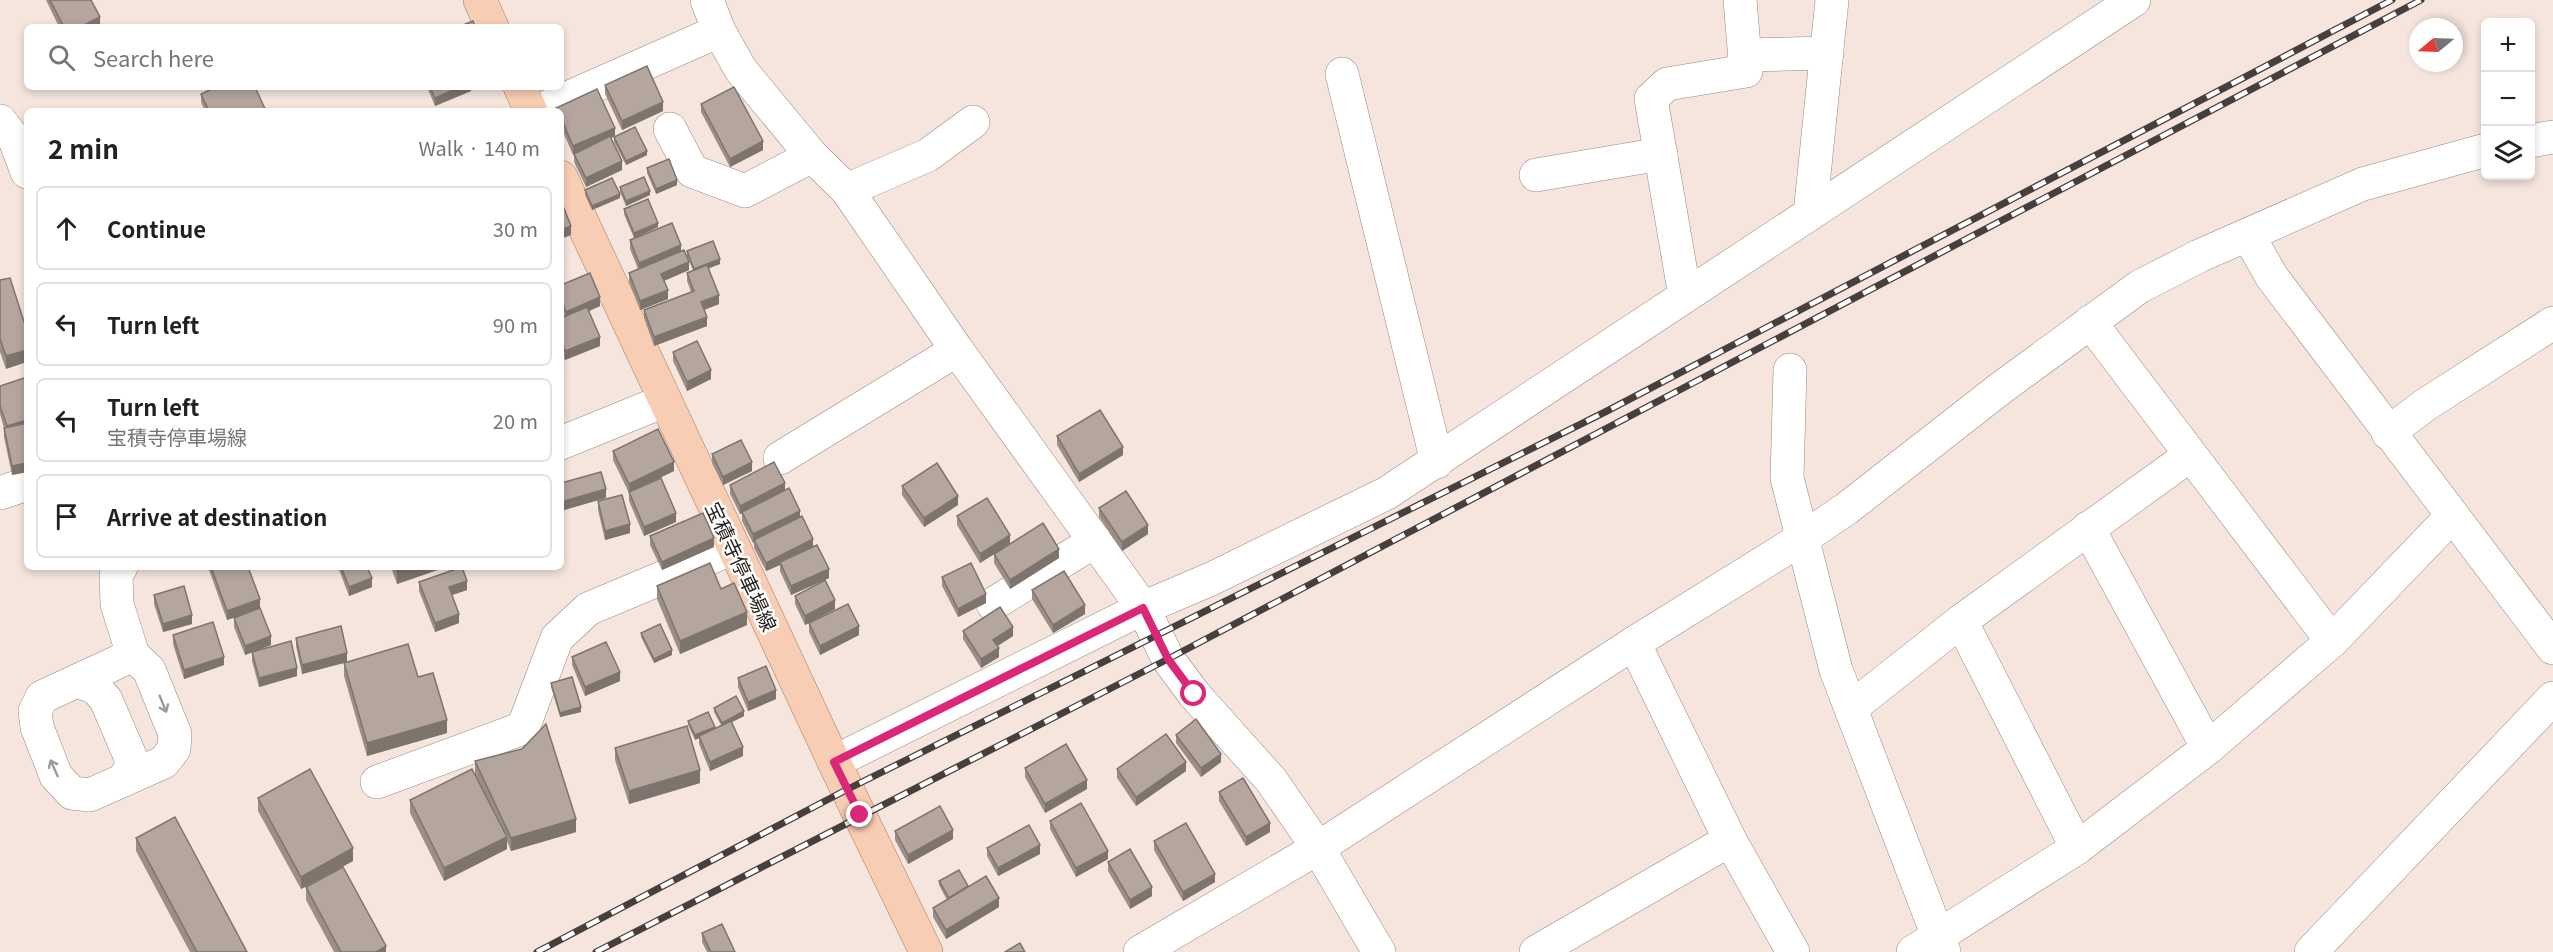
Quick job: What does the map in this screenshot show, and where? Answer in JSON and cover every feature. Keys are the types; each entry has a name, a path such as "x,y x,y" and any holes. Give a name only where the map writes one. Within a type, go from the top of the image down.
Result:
{"main road":[{"path":"480,0 491,24"},
{"path":"521,90 530,108"},
{"name":"宝積寺停車場線","path":"564,184 733,548 926,952"}],"street":[{"path":"707,0 719,31 741,70 812,156 847,190 957,350 1143,608 1174,668 1194,694 1271,780 1318,848 1379,952"},
{"path":"1685,296 1651,99 1666,84 1746,71 1740,0"},
{"path":"1810,214 1832,0"},
{"path":"834,762 1143,608 1211,579 1387,494 2134,0"},
{"path":"545,108 719,31"},
{"path":"1744,55 1827,54"},
{"path":"1342,74 1437,462"},
{"path":"0,121 15,140 24,164"},
{"path":"847,190 928,155 973,122"},
{"path":"670,129 692,171 745,191 812,156"},
{"path":"2535,140 2553,137"},
{"path":"1140,952 1318,848 1634,643 1803,538 1846,509 2139,287 2363,184 2481,151"},
{"path":"1536,175 1661,154"},
{"path":"2248,235 2272,277 2553,648"},
{"path":"2090,322 2189,456 2332,641"},
{"path":"2388,433 2425,405 2553,323"},
{"path":"780,458 957,350"},
{"path":"1790,370 1786,478 1836,670 1851,708 1931,947 2077,848 2208,748 2332,641 2452,516"},
{"path":"564,441 664,401"},
{"path":"1851,708 1961,621 2189,456"},
{"path":"0,493 24,485"},
{"path":"2088,528 2208,748"},
{"path":"993,604 1095,541"},
{"path":"377,782 523,728 557,638 588,609 733,548"},
{"path":"118,570 116,575 117,604 133,655 149,670 175,735 174,749 164,762 90,795 72,793 57,776 36,727 35,711 42,697 133,655"},
{"path":"1961,621 2077,848"},
{"path":"1634,643 1730,840 1793,952"},
{"path":"77,681 96,688 106,700 133,763 124,780"},
{"path":"2312,952 2553,698"},
{"path":"1536,952 1730,840"}],"building":[{"path":"50,0 91,0 100,17 86,24 62,24"},
{"path":"647,66 663,102 622,121 605,85"},
{"path":"734,87 763,141 730,159 701,104"},
{"path":"597,89 615,128 573,146 564,125 564,108 556,108"},
{"path":"210,90 256,90 265,108 208,108 201,94"},
{"path":"431,90 453,90 435,98"},
{"path":"635,127 647,151 626,161 614,137"},
{"path":"610,136 622,161 586,178 574,154"},
{"path":"669,159 677,180 656,189 647,168"},
{"path":"644,177 650,191 626,201 620,187"},
{"path":"612,178 620,194 592,206 585,190"},
{"path":"648,199 658,223 634,233 624,209"},
{"path":"564,208 571,226 564,229"},
{"path":"672,223 681,245 639,263 630,240"},
{"path":"713,241 720,259 694,269 687,251"},
{"path":"684,250 689,262 661,274 668,290 640,301 629,273"},
{"path":"707,265 719,295 701,302 707,317 654,337 644,310 694,291 687,273"},
{"path":"590,273 600,297 566,312 564,284"},
{"path":"10,278 24,322 24,351 6,356 0,339 0,280"},
{"path":"587,307 600,337 565,351 564,317"},
{"path":"697,341 711,370 687,382 673,352"},
{"path":"24,378 24,421 7,426 0,406 0,386"},
{"path":"1100,410 1123,447 1079,474 1057,436"},
{"path":"24,424 24,464 12,466 4,428"},
{"path":"658,429 674,462 629,484 613,451"},
{"path":"741,440 752,462 723,477 712,454"},
{"path":"774,462 785,483 740,506 730,485"},
{"path":"937,463 958,496 924,518 902,486"},
{"path":"601,472 606,489 564,501 564,482"},
{"path":"661,478 676,513 644,527 629,492"},
{"path":"789,488 800,511 753,534 742,512"},
{"path":"1126,491 1148,525 1122,542 1099,508"},
{"path":"622,495 630,524 605,531 598,501"},
{"path":"987,498 1010,535 980,554 957,516"},
{"path":"703,513 714,538 662,562 650,536"},
{"path":"802,516 813,539 766,563 754,540"},
{"path":"1043,523 1059,549 1010,580 994,554"},
{"path":"817,545 829,569 791,586 780,562"},
{"path":"710,563 721,589 734,583 747,612 680,641 657,586"},
{"path":"971,563 986,594 958,609 942,577"},
{"path":"212,570 249,570 260,599 227,611"},
{"path":"342,570 368,570 372,578 349,587"},
{"path":"453,570 463,570 467,581 449,587 459,614 435,623 419,582"},
{"path":"1064,571 1085,605 1053,625 1032,590"},
{"path":"825,580 835,600 805,616 795,596"},
{"path":"184,586 192,615 163,624 154,595"},
{"path":"848,604 859,626 820,646 809,623"},
{"path":"1000,607 1013,627 993,640 999,648 981,659 963,631"},
{"path":"260,608 271,636 245,646 234,618"},
{"path":"213,622 224,657 184,670 173,635"},
{"path":"660,624 672,650 654,659 641,633"},
{"path":"341,626 347,653 302,665 296,638"},
{"path":"291,641 297,668 259,678 252,652"},
{"path":"606,642 620,672 585,687 572,657"},
{"path":"408,644 418,677 433,673 447,720 367,743 344,663"},
{"path":"766,666 776,690 748,702 738,678"},
{"path":"572,677 581,707 560,713 551,683"},
{"path":"736,696 744,711 722,723 714,708"},
{"path":"708,712 715,727 695,735 688,721"},
{"path":"1196,719 1221,754 1201,768 1176,735"},
{"path":"731,721 743,747 710,762 699,736"},
{"path":"546,724 576,819 511,838 475,761 522,749"},
{"path":"687,726 700,770 629,791 615,748"},
{"path":"1166,734 1186,762 1136,797 1117,769"},
{"path":"1066,744 1087,780 1045,804 1025,768"},
{"path":"310,769 353,848 301,877 258,798"},
{"path":"472,769 507,837 444,868 410,800"},
{"path":"1243,778 1270,823 1246,837 1219,792"},
{"path":"1081,803 1108,851 1076,868 1050,821"},
{"path":"940,806 953,830 908,855 895,831"},
{"path":"175,817 247,952 197,952 136,838"},
{"path":"1186,823 1215,874 1183,892 1154,841"},
{"path":"1029,825 1040,845 998,868 987,848"},
{"path":"1130,849 1152,887 1130,900 1108,862"},
{"path":"343,867 386,946 376,952 341,952 306,887"},
{"path":"959,870 968,886 949,898 939,881"},
{"path":"986,876 999,898 946,930 933,908"},
{"path":"722,924 735,952 711,952 702,933"},
{"path":"1020,943 1025,952 1005,952"}],"railway":[{"path":"537,952 848,789 1607,411 2392,0"},
{"path":"596,952 1168,659 2421,0"}],"route":[{"path":"860,815 834,762 1143,608 1168,659 1194,694"}]}
